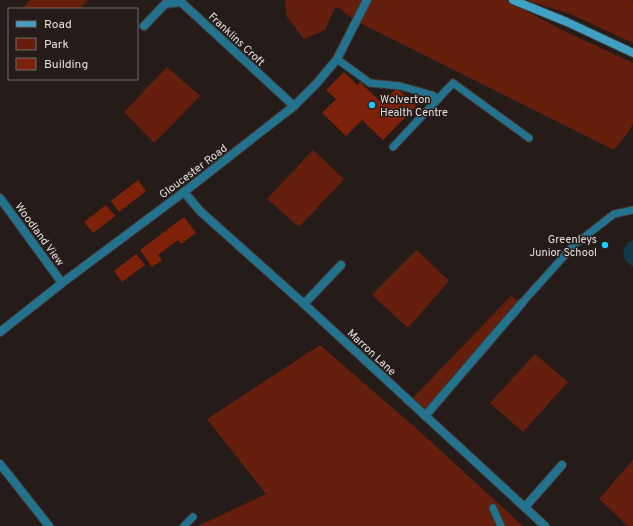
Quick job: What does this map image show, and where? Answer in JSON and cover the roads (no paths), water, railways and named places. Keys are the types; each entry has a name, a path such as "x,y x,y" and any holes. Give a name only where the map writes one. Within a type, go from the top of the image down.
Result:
{"street":[{"name":"Gloucester Road","path":"0,332 294,106 337,59 367,0"},
{"path":"513,0 567,22 633,53"},
{"name":"Franklins Croft","path":"144,26 165,4 181,2 294,106"},
{"name":"Marron Lane","path":"184,192 200,211 304,304 545,526"},
{"name":"Woodland View","path":"0,198 62,284"},
{"path":"304,304 341,265"},
{"path":"425,416 522,303"},
{"path":"0,464 49,526"},
{"path":"525,507 562,465"}],"lane":[{"path":"337,59 370,83 400,86 432,95 438,99"},
{"path":"393,147 453,83 529,138"},
{"path":"522,303 574,245 614,214 633,210"},
{"path":"493,508 501,526"},
{"path":"184,526 193,516"}],"water":[{"path":"633,240 632,266 625,260 623,251 628,242"}],"place":[{"name":"Wolverton Health Centre","path":"372,105"},
{"name":"Greenleys Junior School","path":"605,245"}]}
